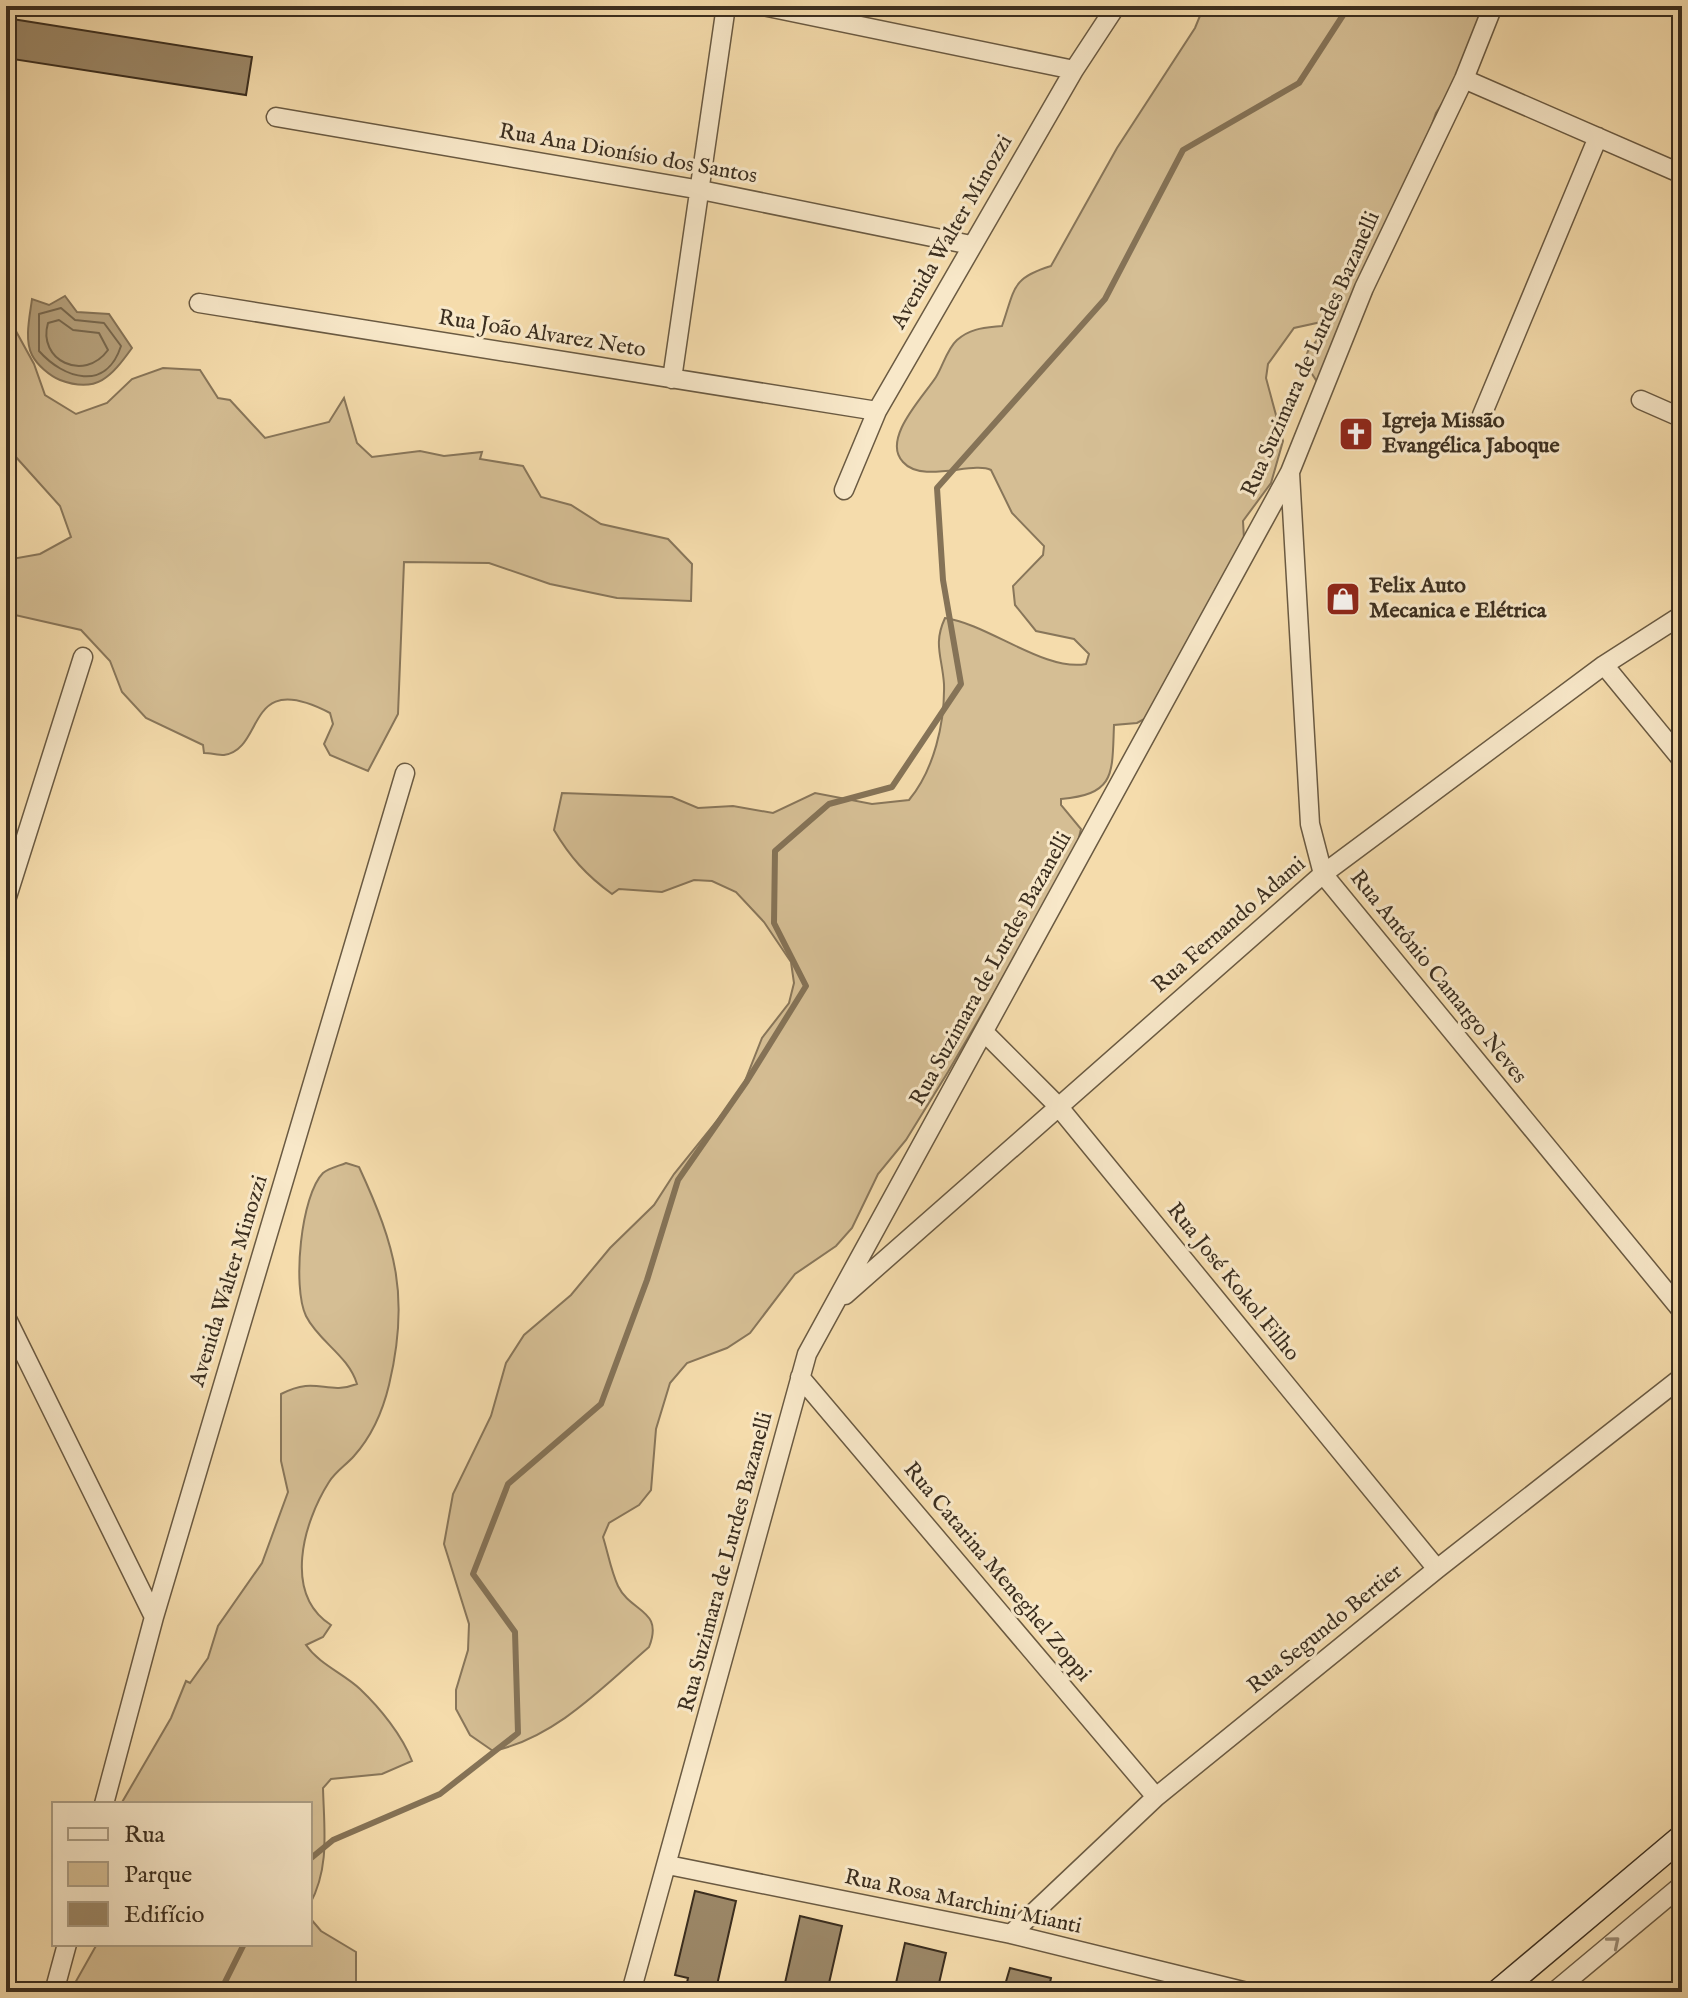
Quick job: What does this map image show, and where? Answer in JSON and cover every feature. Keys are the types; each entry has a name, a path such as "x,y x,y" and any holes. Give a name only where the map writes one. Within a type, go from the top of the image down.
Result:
{"street":[{"path":"672,379 726,6"},
{"path":"763,6 1074,70"},
{"name":"Avenida Walter Minozzi","path":"844,490 877,411 1074,70 1116,6"},
{"name":"Rua Suzimara de Lurdes Bazanelli","path":"631,1992 807,1354 1290,472 1364,288 1464,79 1493,6"},
{"path":"1464,79 1682,174"},
{"name":"Rua Ana Dionísio dos Santos","path":"276,117 701,190 971,245"},
{"path":"1482,415 1598,137"},
{"name":"Rua João Alvarez Neto","path":"199,303 877,411"},
{"path":"1641,400 1682,418"},
{"name":"Rua Antônio Camargo Neves","path":"1290,472 1310,824 1323,874 1682,1311"},
{"name":"Rua Fernando Adami","path":"834,1304 1323,874 1604,665 1682,615"},
{"path":"6,900 83,657"},
{"path":"1604,665 1682,760"},
{"name":"Avenida Walter Minozzi","path":"105,1802 154,1617 405,773"},
{"name":"Rua José Kokol Filho","path":"984,1032 1058,1106 1437,1569"},
{"path":"6,1317 154,1617"},
{"name":"Rua Catarina Meneghel Zoppi","path":"800,1377 1156,1797"},
{"name":"Rua Segundo Bertier","path":"1011,1934 1156,1797 1437,1569 1682,1377"},
{"path":"1498,1992 1682,1837"},
{"name":"Rua Rosa Marchini Mianti","path":"668,1865 1011,1934 1189,1985 1247,1992"},
{"path":"1554,1992 1682,1885"},
{"path":"54,1992 66,1946"}],"green space":[{"path":"1204,6 1488,6 1458,79 1436,113 1371,295 1320,386 1304,362 1308,351 1329,326 1326,321 1294,328 1268,364 1266,378 1283,441 1271,483 1243,521 1245,557 1148,717 1137,723 1114,725 1111,769 1101,786 1092,792 1061,799 1061,805 1081,829 1075,854 948,1072 906,1140 878,1174 852,1228 836,1246 795,1274 750,1333 727,1348 687,1363 670,1383 656,1429 651,1490 639,1505 609,1523 603,1537 618,1586 630,1602 644,1612 652,1625 649,1647 596,1694 557,1723 537,1735 493,1751 470,1735 456,1709 456,1690 468,1650 469,1624 444,1544 453,1494 491,1416 506,1363 524,1335 571,1295 610,1248 654,1205 674,1174 741,1091 762,1038 789,1003 794,983 791,962 764,922 736,892 712,881 694,880 662,892 619,889 612,894 603,887 579,865 554,830 562,793 672,797 698,808 733,806 773,813 815,793 872,804 909,800 925,775 940,730 944,684 939,643 945,618 962,622 1053,661 1070,665 1086,664 1089,654 1074,639 1036,631 1015,605 1013,586 1043,555 1044,546 1012,513 991,470 972,468 934,472 911,468 898,453 897,442 907,418 936,377 954,344 973,331 1002,326 1016,287 1028,275 1051,266 1117,148 1195,28"},
{"path":"6,313 34,364 45,395 76,414 107,403 132,379 163,368 200,370 218,398 230,400 265,438 329,422 344,398 357,443 372,457 420,451 444,456 482,452 480,459 523,466 541,497 571,505 601,524 668,539 692,564 691,601 617,598 550,584 489,563 404,562 398,714 368,771 330,755 324,744 333,724 330,713 302,702 283,700 270,705 237,750 224,755 204,753 203,745 146,718 122,692 110,661 81,630 6,613 6,560 40,554 71,537 60,506 6,446"},
{"path":"346,1163 359,1167 372,1196 396,1273 398,1325 389,1385 380,1413 360,1449 329,1482 306,1537 302,1577 307,1595 316,1612 331,1625 323,1637 306,1645 375,1705 396,1732 412,1761 382,1774 331,1779 323,1788 323,1862 312,1899 312,1802 122,1802 171,1718 186,1681 190,1683 208,1658 218,1626 262,1563 288,1492 281,1461 281,1394 304,1386 337,1388 357,1384 347,1365 318,1334 306,1316 302,1302 299,1264 304,1220 315,1184 331,1168"},
{"path":"312,1920 321,1931 356,1952 356,1992 74,1992 75,1983 96,1946 312,1946"}],"water":[{"path":"65,296 77,312 109,314 132,348 110,375 94,384 73,384 56,378 40,366 30,349 28,327 32,299 49,305"}],"building":[{"path":"6,18 252,57 246,95 6,58"},
{"path":"695,1891 736,1901 717,1985 707,1983 705,1992 685,1992 688,1978 675,1975"},
{"path":"800,1916 842,1926 827,1992 783,1992"},
{"path":"905,1943 946,1953 937,1992 894,1992"},
{"path":"1010,1968 1051,1978 1048,1992 1017,1992 1018,1989 1005,1985"}],"waterway":[{"path":"312,1857 333,1840 440,1794 518,1733 515,1632 473,1574 508,1484 601,1404 647,1280 678,1180 747,1081 806,986 774,923 775,851 829,804 892,787 961,684 943,580 937,488 1105,299 1183,150 1299,83 1349,6"},
{"path":"220,1992 243,1946"}],"place":[{"name":"Igreja Missão Evangélica Jaboque","path":"1356,434"},
{"name":"Felix Auto Mecanica e Elétrica","path":"1343,599"}]}
